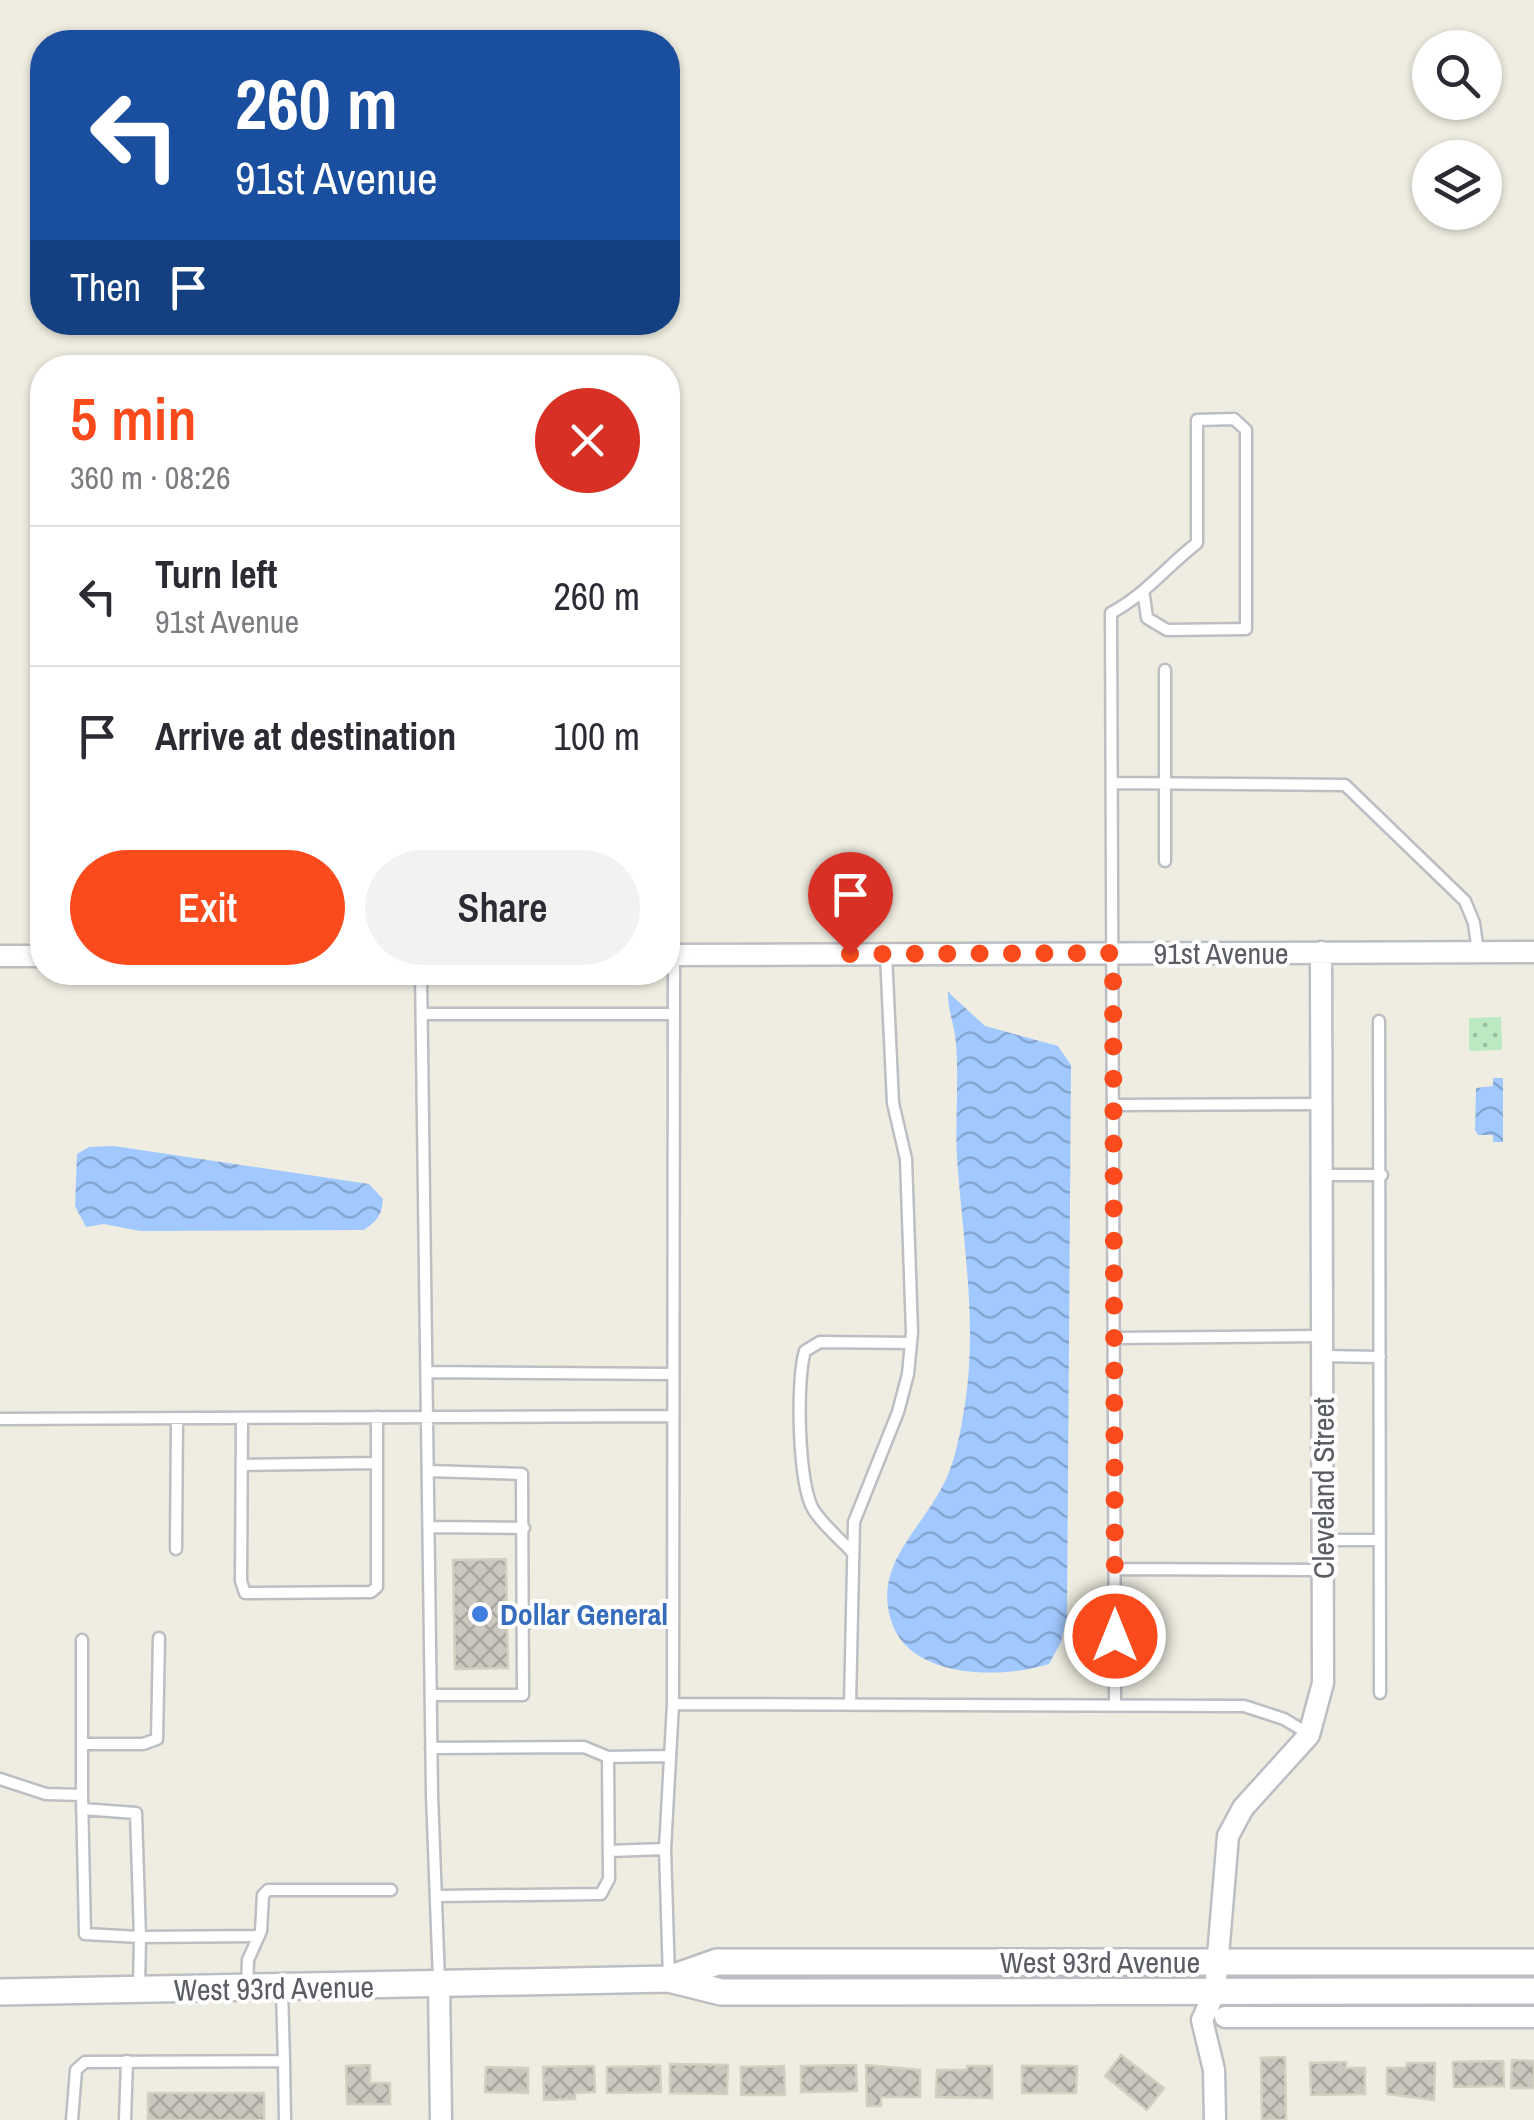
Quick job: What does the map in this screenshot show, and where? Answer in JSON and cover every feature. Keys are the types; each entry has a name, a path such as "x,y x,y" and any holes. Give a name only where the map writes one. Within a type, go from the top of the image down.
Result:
{"street":[{"name":"Cleveland Street","path":"1214,2070 1202,2020 1214,1992 1228,1836 1243,1808 1282,1771 1309,1735 1323,1682 1321,952"},
{"name":"91st Avenue","path":"680,955 1534,952"},
{"path":"0,956 30,956"},
{"name":"West 93rd Avenue","path":"669,1979 717,1962 1534,1962"},
{"name":"West 93rd Avenue","path":"0,1992 669,1979 720,1992 1534,1992"},
{"path":"439,1985 441,2120"},
{"name":"Cleveland Street","path":"1214,1992 1224,2017 1214,2070 1215,2120"},
{"path":"1224,2017 1534,2017"}],"lane":[{"path":"1115,1704 1111,612 1144,596 1156,574 1197,543 1197,420 1234,418 1246,430 1246,628 1167,630 1148,618 1144,596"},
{"path":"1165,670 1166,861"},
{"path":"1112,783 1345,784 1465,901 1474,923 1478,952"},
{"path":"850,1704 854,1522 898,1412 911,1343 906,1159 892,1103 886,954"},
{"path":"421,985 439,1985"},
{"path":"669,1979 666,1850 667,1756 673,1704 673,985"},
{"path":"422,1014 674,1014"},
{"path":"1380,1022 1380,1693"},
{"path":"1112,1105 1322,1104"},
{"path":"1322,1174 1382,1176"},
{"path":"1114,1338 1322,1346 1380,1356"},
{"path":"851,1551 812,1508 805,1475 799,1369 805,1351 820,1342 911,1343"},
{"path":"428,1372 674,1374"},
{"path":"242,1418 241,1581 245,1593 371,1592 376,1587 376,1416"},
{"path":"0,1420 673,1416"},
{"path":"176,1549 177,1418"},
{"path":"242,1465 376,1463"},
{"path":"429,1471 522,1474 524,1528 523,1695 431,1695"},
{"path":"429,1526 524,1528"},
{"path":"1323,1540 1380,1540"},
{"path":"1116,1569 1323,1570"},
{"path":"82,1744 143,1744 157,1739 158,1638"},
{"path":"82,1640 85,1934 259,1936"},
{"path":"673,1704 1244,1706 1284,1719 1309,1735"},
{"path":"432,1748 584,1747 608,1757 667,1756"},
{"path":"439,1896 601,1894 609,1880 608,1757"},
{"path":"0,1779 46,1794 82,1794"},
{"path":"82,1809 136,1813 138,1990"},
{"path":"608,1851 666,1850"},
{"path":"247,1989 248,1960 259,1936 263,1896 268,1890 391,1890"},
{"path":"282,1988 285,2120"},
{"path":"72,2120 79,2066 127,2061 284,2061"},
{"path":"125,2120 127,2061"}],"green space":[{"path":"1501,1017 1502,1050 1469,1051 1469,1018"}],"water":[{"path":"948,992 985,1026 1058,1046 1071,1065 1067,1616 1061,1642 1049,1664 1007,1672 961,1670 920,1656 904,1643 893,1626 888,1606 892,1569 949,1473 968,1384 970,1320 957,1158 957,1058"},
{"path":"1493,1078 1503,1078 1503,1142 1493,1142 1493,1135 1478,1135 1475,1130 1476,1088 1493,1086"},
{"path":"114,1146 369,1184 383,1199 381,1209 364,1230 140,1231 104,1224 86,1227 75,1206 77,1154 89,1147"}],"building":[{"name":"Dollar General","path":"506,1559 508,1668 455,1669 453,1560"},
{"path":"1121,2055 1164,2088 1147,2110 1105,2076"},
{"path":"1285,2057 1286,2120 1262,2120 1261,2058"},
{"path":"1512,2060 1534,2061 1534,2088 1511,2088"},
{"path":"1503,2061 1504,2086 1454,2087 1453,2062"},
{"path":"1346,2062 1346,2068 1365,2068 1365,2094 1311,2095 1310,2063"},
{"path":"1407,2063 1435,2063 1434,2100 1387,2094 1387,2068 1406,2068"},
{"path":"670,2064 728,2065 727,2094 670,2093"},
{"path":"370,2065 370,2083 390,2083 390,2104 347,2104 346,2066"},
{"path":"856,2065 857,2091 801,2092 801,2066"},
{"path":"866,2065 920,2070 920,2097 881,2097 881,2106 867,2106"},
{"path":"594,2066 595,2092 575,2093 575,2099 544,2100 543,2067"},
{"path":"660,2066 661,2092 607,2093 607,2067"},
{"path":"784,2066 785,2095 741,2095 741,2067"},
{"path":"967,2066 992,2066 992,2098 936,2097 937,2070 967,2070"},
{"path":"1022,2066 1077,2066 1076,2093 1022,2093"},
{"path":"486,2067 528,2068 528,2093 485,2092"},
{"path":"148,2093 264,2093 264,2120 148,2120"}],"place":[{"name":"Dollar General","path":"480,1614"}],"route":[{"path":"850,954 1113,953 1115,1636"}]}
